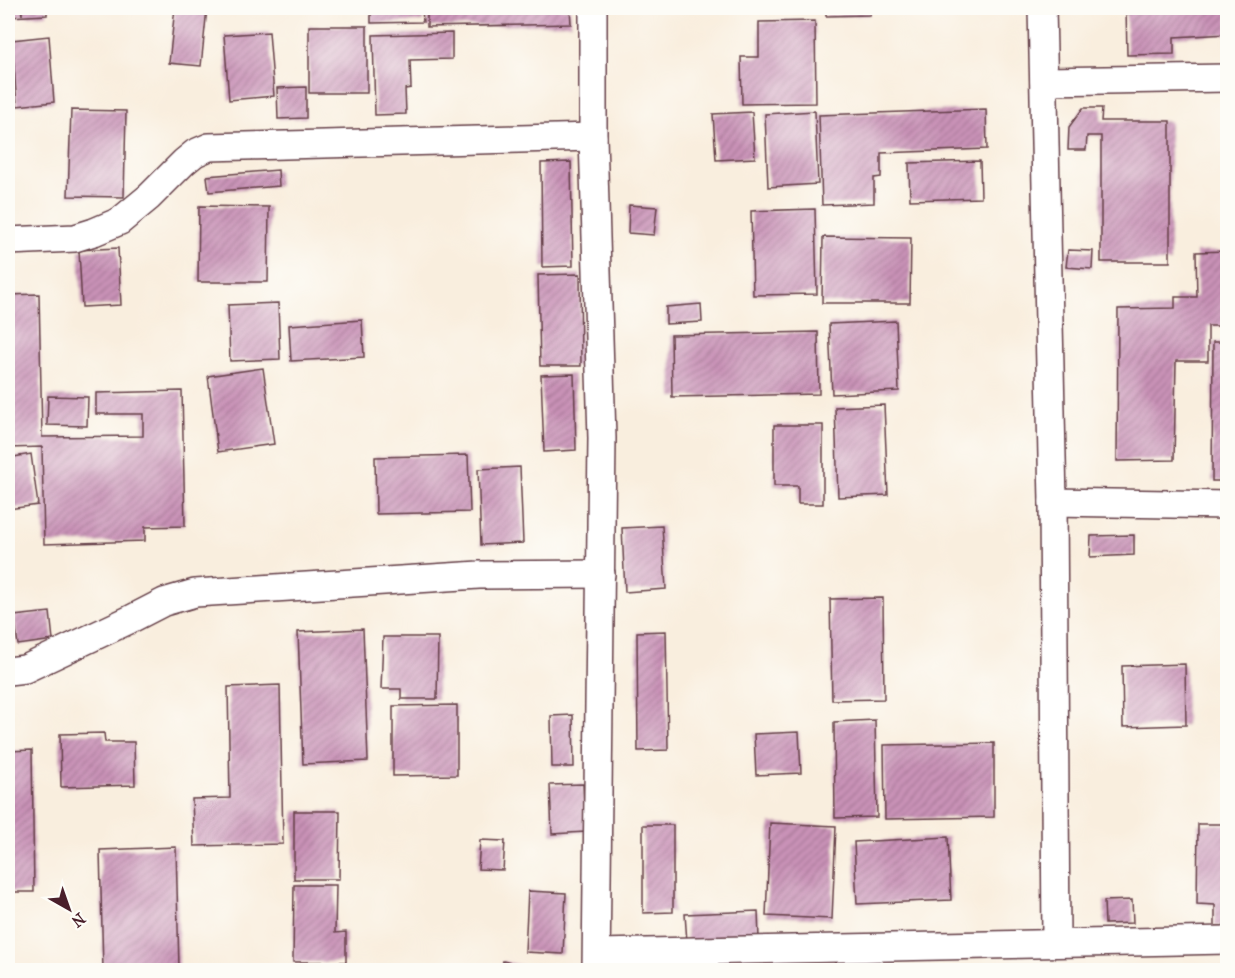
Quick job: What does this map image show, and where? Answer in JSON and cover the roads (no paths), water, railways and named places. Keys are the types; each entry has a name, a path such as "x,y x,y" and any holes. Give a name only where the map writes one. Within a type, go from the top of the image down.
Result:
{"street":[{"path":"593,8 593,137 602,438 596,962 865,959 1056,943 1227,940"},
{"path":"1042,8 1053,502 1056,943"},
{"path":"1044,81 1227,78"},
{"path":"8,241 75,238 120,221 184,162 195,153 209,147 593,137"},
{"path":"1053,502 1227,505"},
{"path":"8,671 25,669 164,602 195,593 479,575 601,574"}]}
